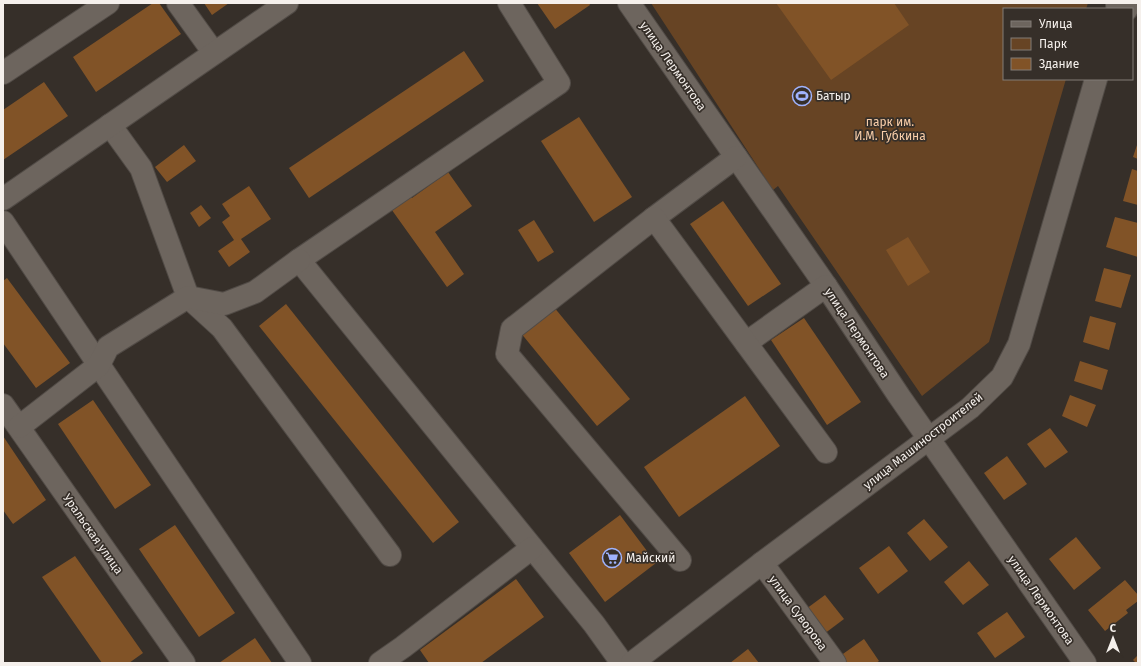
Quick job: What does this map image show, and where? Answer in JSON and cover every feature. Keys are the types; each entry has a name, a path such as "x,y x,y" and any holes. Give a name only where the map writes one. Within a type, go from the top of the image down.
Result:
{"street":[{"path":"3,73 108,3"},
{"path":"178,3 214,53"},
{"path":"3,199 287,3"},
{"path":"19,427 99,365 108,347 188,297 224,304 255,292 299,260 559,83 509,3"},
{"name":"улица Лермонтова","path":"630,3 826,286 899,396 1085,663"},
{"name":"улица Машиностроителей","path":"632,663 762,563 970,408 1002,377 1019,344 1096,80"},
{"path":"110,125 141,168 188,297 222,328 390,555"},
{"path":"680,560 507,354 512,329 654,218 736,157"},
{"path":"654,218 826,452"},
{"path":"3,222 300,663"},
{"path":"299,260 594,624 622,663"},
{"path":"746,343 826,286"},
{"name":"Уральская улица","path":"3,405 184,663"},
{"path":"380,663 532,548"},
{"name":"улица Суворова","path":"762,563 835,663"}],"green space":[{"name":"парк им. И.М. Губкина","path":"651,3 1088,3 1086,8 1003,8 1003,80 1066,80 989,342 922,396 778,186 773,190"}],"building":[{"path":"153,3 159,3 181,34 96,92 73,57"},
{"path":"204,3 229,3 212,15"},
{"path":"537,3 589,3 590,5 555,29"},
{"path":"776,3 894,3 909,25 831,80"},
{"path":"464,51 484,81 309,198 289,168"},
{"path":"44,82 68,116 3,160 3,110"},
{"path":"579,117 632,197 594,222 541,141"},
{"path":"1138,142 1138,159 1133,157"},
{"path":"184,145 196,161 167,182 155,167"},
{"path":"1132,169 1138,171 1138,205 1123,201"},
{"path":"448,172 472,206 435,232 464,274 447,287 389,206 408,193 412,198"},
{"path":"249,186 271,219 241,239 250,252 229,267 218,251 234,240 222,222 230,216 222,204"},
{"path":"723,201 781,284 748,306 690,224"},
{"path":"201,205 211,218 199,227 190,213"},
{"path":"1115,217 1138,223 1138,257 1106,247"},
{"path":"534,220 554,252 538,262 518,230"},
{"path":"908,237 930,272 908,286 886,250"},
{"path":"1104,268 1131,275 1121,308 1095,301"},
{"path":"7,278 70,363 36,388 3,343 3,281"},
{"path":"286,304 459,522 433,543 259,326"},
{"path":"553,306 630,399 597,426 520,332"},
{"path":"1090,316 1116,323 1109,350 1083,342"},
{"path":"804,318 861,402 827,425 771,340"},
{"path":"1080,361 1108,370 1102,390 1074,381"},
{"path":"1070,395 1096,405 1087,427 1062,416"},
{"path":"745,396 780,446 679,517 644,467"},
{"path":"93,400 151,485 115,509 58,424"},
{"path":"1050,428 1068,452 1045,468 1027,444"},
{"path":"3,436 46,500 13,524 3,510"},
{"path":"1007,456 1027,484 1004,500 984,473"},
{"name":"Майский","path":"620,515 656,563 605,602 569,553"},
{"path":"924,519 948,547 930,561 907,533"},
{"path":"175,525 235,613 199,637 139,549"},
{"path":"1076,537 1101,568 1074,590 1049,559"},
{"path":"889,546 908,571 878,594 859,568"},
{"path":"75,556 143,653 129,663 102,663 42,577"},
{"path":"969,561 989,585 963,605 944,582"},
{"path":"516,579 544,617 481,663 429,663 420,650"},
{"path":"1125,580 1138,595 1138,601 1126,610 1128,613 1105,631 1088,610"},
{"path":"825,595 844,619 824,634 806,609"},
{"path":"1007,612 1025,637 995,658 977,633"},
{"path":"255,638 272,663 219,663"},
{"path":"864,639 879,661 876,663 846,663 840,656"},
{"path":"748,649 759,663 730,663"},
{"path":"1138,655 1138,663 1136,663 1133,660"}],"place":[{"name":"Батыр","path":"802,96"},
{"name":"Майский","path":"612,558"}]}
